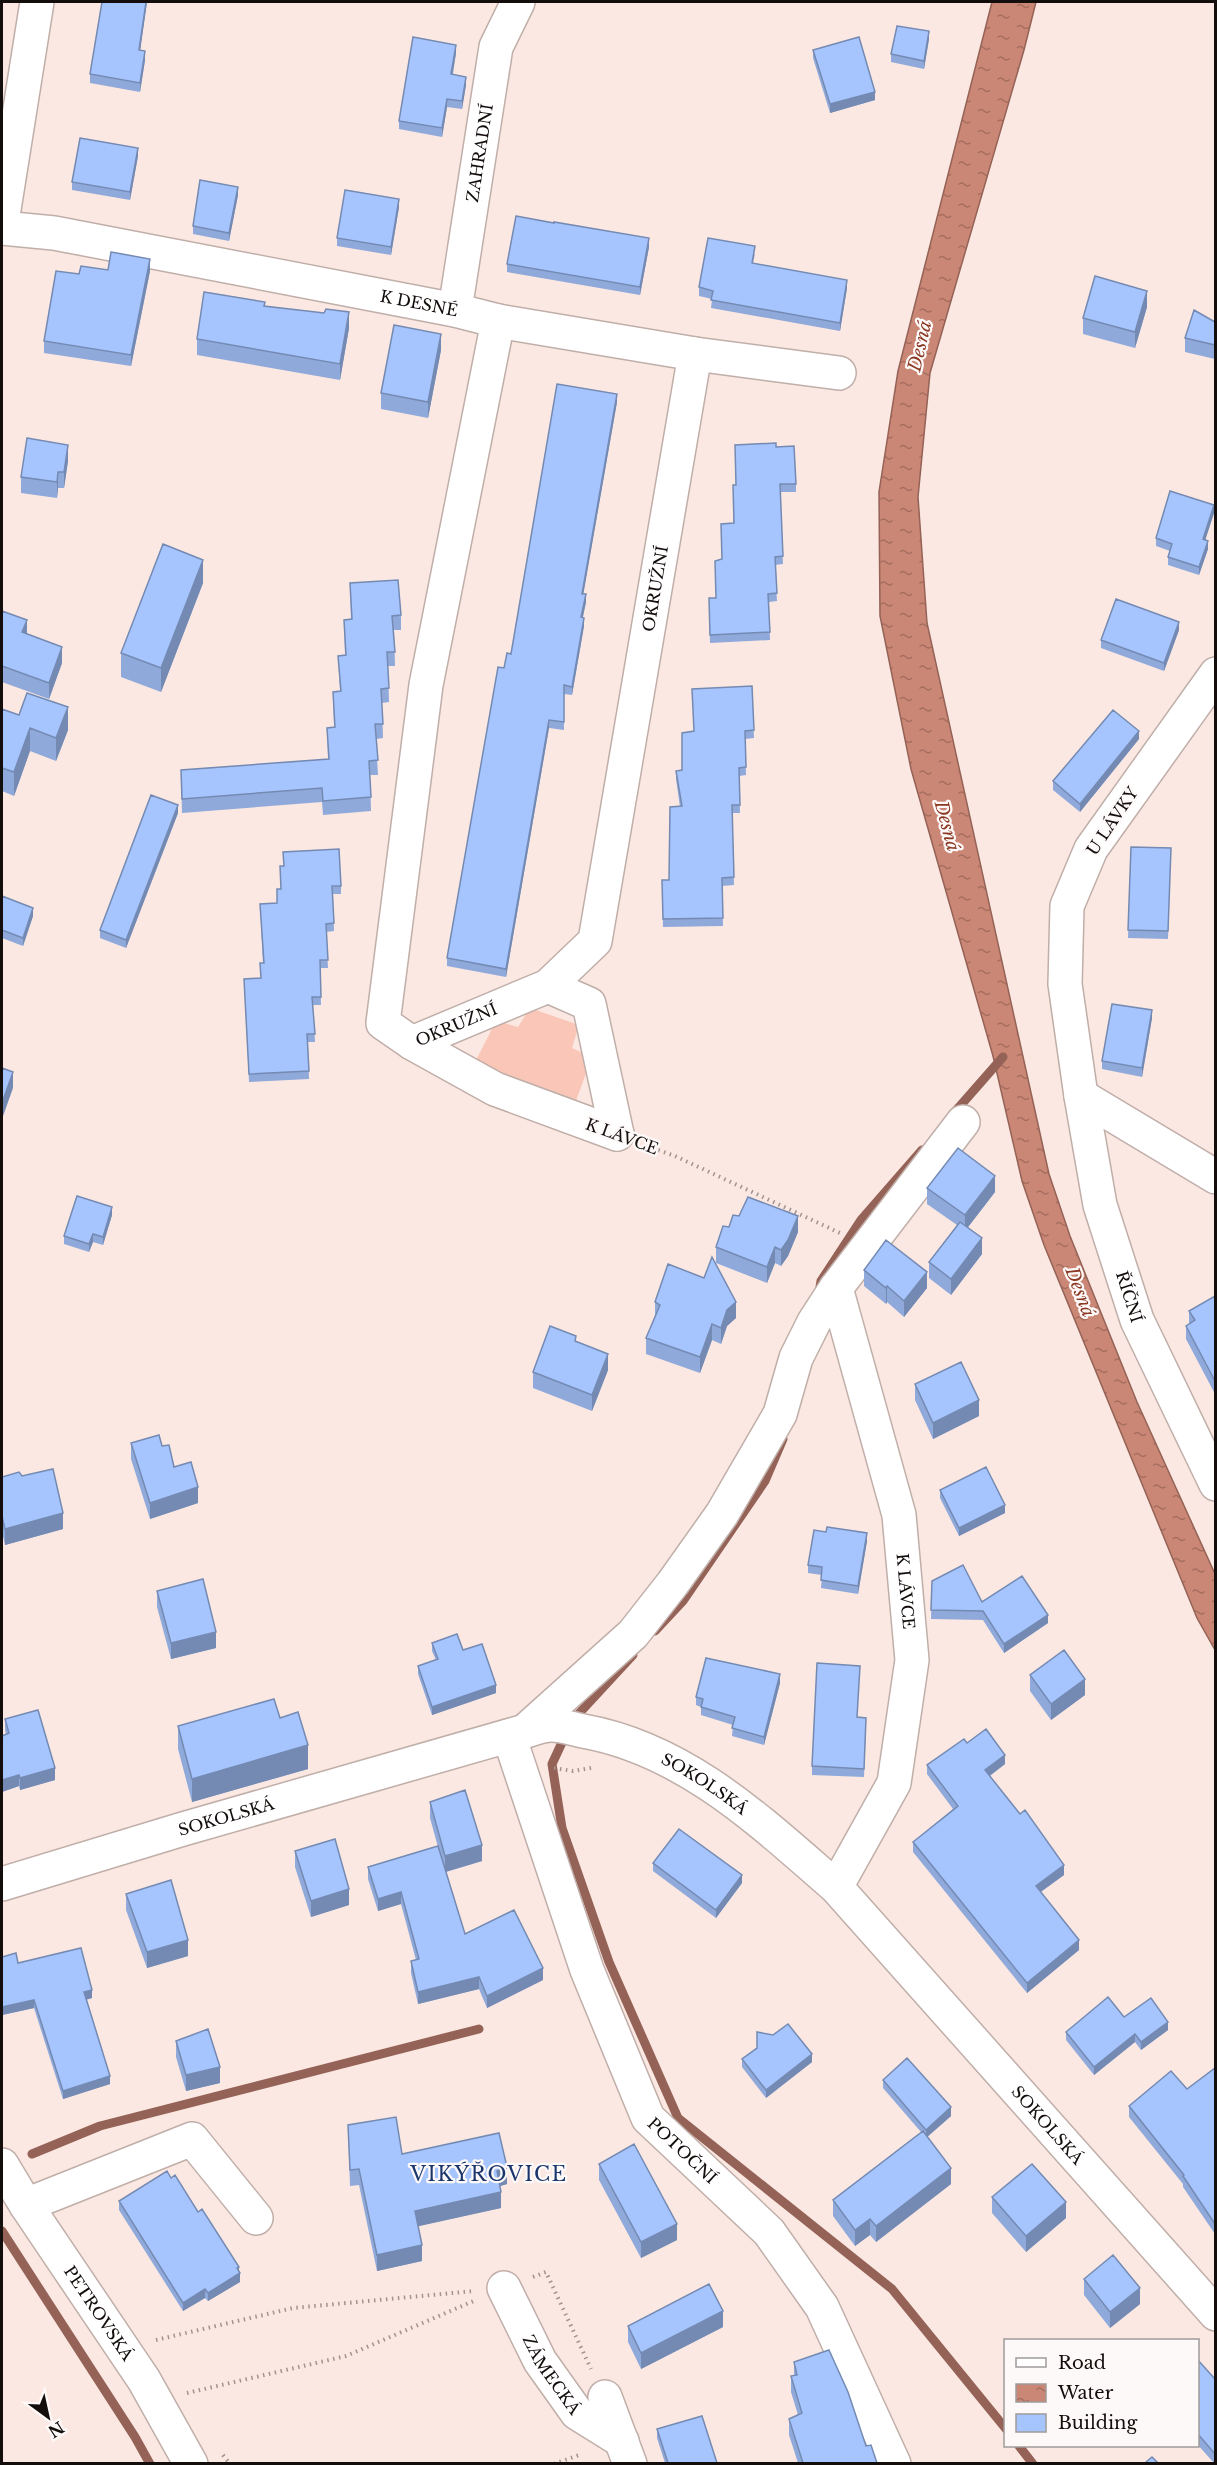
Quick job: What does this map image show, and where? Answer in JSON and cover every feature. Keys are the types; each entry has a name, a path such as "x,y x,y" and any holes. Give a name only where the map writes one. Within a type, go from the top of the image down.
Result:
{"street":[{"path":"2,222 38,2"},
{"name":"ZAHRADNÍ","path":"455,310 496,47 518,2"},
{"name":"K DESNÉ","path":"2,228 40,231 455,310 498,321 695,354 838,373"},
{"name":"OKRUŽNÍ","path":"498,321 426,685 383,1023 412,1043 548,986 595,941 695,354"},
{"name":"U LÁVKY","path":"1081,1096 1065,984 1067,906 1090,849 1215,674"},
{"path":"548,986 589,1004 617,1134"},
{"name":"K LÁVCE","path":"412,1043 495,1089 617,1134"},
{"path":"1081,1096 1215,1178"},
{"name":"ŘÍČNÍ","path":"1081,1096 1100,1205 1137,1320 1215,1484"},
{"path":"528,1731 633,1634 692,1557 722,1514 780,1414 796,1358 827,1302 963,1122"},
{"name":"K LÁVCE","path":"827,1302 898,1515 912,1660 894,1783 836,1887"},
{"name":"SOKOLSKÁ","path":"2,1884 194,1826 528,1731 602,1734 663,1756 692,1771 765,1826 836,1887 1215,2314"},
{"name":"POTOČNÍ","path":"528,1731 587,1970 648,2118 769,2232 822,2307 894,2463"},
{"path":"26,2205 192,2139 256,2218"},
{"name":"PETROVSKÁ","path":"2,2164 26,2205 144,2380 191,2463"},
{"name":"ZÁMECKÁ","path":"504,2288 540,2361 577,2413 626,2452"},
{"name":"ZÁMECKÁ","path":"605,2397 626,2452"}],"path":[{"name":"K LÁVCE","path":"617,1134 675,1156 833,1230"},
{"path":"178,2395 346,2356 546,2272 605,2397"},
{"path":"123,2348 293,2308 504,2288"}],"shaded area":[{"path":"530,1008 579,1025 572,1048 592,1057 573,1109 471,1070 496,1021 518,1027"}],"water":[{"name":"Desná","path":"992,2 1036,2 930,373 918,497 927,623 1049,1174 1070,1236 1137,1402 1215,1574 1215,1650 1197,1618 1044,1245 1022,1181 993,1056 911,769 880,616 879,492 898,371"}],"building":[{"path":"102,2 146,2 139,50 145,51 140,83 90,74"},
{"path":"897,26 929,31 924,61 891,54"},
{"path":"413,37 456,45 451,74 466,77 462,101 447,99 442,128 399,121"},
{"path":"859,37 875,92 830,104 813,50"},
{"path":"80,138 138,148 130,192 72,182"},
{"path":"200,180 238,187 229,233 193,226"},
{"path":"345,190 399,199 391,247 337,238"},
{"path":"516,216 649,238 640,287 507,264"},
{"path":"708,238 755,246 752,263 847,280 840,323 711,300 713,291 699,287"},
{"path":"111,252 150,259 131,355 44,341 56,271 79,274 81,266 108,270"},
{"path":"1095,276 1147,291 1135,332 1083,318"},
{"path":"204,292 265,302 264,306 324,313 326,309 349,312 340,364 197,339"},
{"path":"1194,310 1215,322 1215,345 1185,338"},
{"path":"394,325 441,334 428,402 381,393"},
{"path":"557,384 617,394 582,594 586,594 581,617 584,618 572,687 564,685 564,722 549,720 506,969 447,958 498,667 504,668 507,653 511,654"},
{"path":"27,438 68,445 64,472 58,472 57,482 21,477"},
{"path":"776,443 776,447 794,446 796,484 780,484 783,556 775,557 777,593 768,594 770,632 710,635 709,598 716,598 715,561 722,559 721,524 734,523 735,445"},
{"path":"1170,491 1214,505 1203,539 1208,541 1199,567 1168,557 1172,544 1156,538"},
{"path":"163,544 203,560 161,668 121,653"},
{"path":"398,580 401,615 392,616 395,652 387,652 389,688 381,689 383,724 375,724 378,760 369,761 371,797 323,801 322,788 182,799 181,770 329,759 327,728 335,727 333,692 341,691 338,656 346,655 344,620 352,619 350,583"},
{"path":"1116,599 1179,622 1164,663 1101,640"},
{"path":"2,611 27,620 22,632 62,647 49,683 2,666"},
{"path":"752,686 754,730 745,731 746,767 739,768 740,805 732,805 734,877 722,878 723,918 663,919 662,880 669,880 670,807 682,806 676,771 682,770 682,733 694,731 692,689"},
{"path":"27,693 68,707 56,738 30,728 14,772 2,768 2,709 19,715"},
{"path":"1113,710 1139,731 1080,804 1053,781"},
{"path":"151,795 178,805 126,940 100,930"},
{"path":"1131,847 1171,848 1168,931 1128,930"},
{"path":"339,849 341,886 332,886 334,923 326,924 328,960 320,960 321,997 312,997 315,1034 307,1034 309,1071 249,1074 244,979 261,978 260,963 264,963 260,904 277,903 277,889 281,889 280,866 284,866 283,852"},
{"path":"2,896 33,908 23,938 2,930"},
{"path":"1112,1004 1152,1010 1142,1068 1102,1061"},
{"path":"2,1068 13,1072 2,1103"},
{"path":"958,1148 995,1176 965,1215 927,1188"},
{"path":"77,1196 112,1207 103,1237 93,1234 89,1244 64,1236"},
{"path":"748,1197 798,1216 788,1240 781,1250 775,1247 767,1267 716,1247 723,1226 729,1227 733,1215 739,1216"},
{"path":"960,1222 982,1238 951,1279 929,1262"},
{"path":"886,1240 927,1272 904,1301 864,1270"},
{"path":"712,1257 736,1302 727,1310 721,1328 712,1324 700,1357 646,1338 660,1305 655,1302 668,1264 704,1278"},
{"path":"1215,1296 1215,1381 1186,1326 1195,1320 1189,1311"},
{"path":"550,1326 576,1336 575,1341 608,1354 592,1395 533,1372"},
{"path":"961,1362 979,1400 933,1423 915,1384"},
{"path":"159,1435 162,1446 169,1445 174,1467 191,1462 198,1487 150,1503 131,1443"},
{"path":"986,1467 1005,1505 959,1528 940,1490"},
{"path":"53,1469 63,1513 5,1529 2,1516 2,1477 19,1472 22,1476"},
{"path":"827,1527 867,1533 858,1586 821,1580 822,1567 808,1565 814,1530 826,1532"},
{"path":"963,1565 982,1602 1022,1576 1048,1615 1004,1644 983,1611 931,1610 932,1581"},
{"path":"203,1579 216,1632 171,1643 157,1591"},
{"path":"457,1634 463,1650 482,1644 496,1685 432,1707 418,1666 438,1659 432,1643"},
{"path":"1064,1650 1085,1679 1051,1704 1030,1675"},
{"path":"706,1658 780,1674 764,1737 732,1728 735,1717 701,1707 703,1699 696,1697"},
{"path":"817,1663 860,1666 857,1717 866,1718 864,1769 812,1766"},
{"path":"274,1699 280,1718 298,1712 308,1745 192,1779 178,1726"},
{"path":"38,1710 55,1768 20,1778 19,1775 2,1780 2,1736 9,1733 5,1719"},
{"path":"986,1729 1005,1755 985,1770 1020,1814 1025,1810 1064,1865 1036,1886 1079,1940 1027,1983 913,1842 958,1806 927,1765 964,1739 967,1743"},
{"path":"465,1790 482,1845 445,1856 430,1802"},
{"path":"679,1829 742,1875 716,1910 653,1863"},
{"path":"335,1839 349,1889 311,1901 295,1851"},
{"path":"438,1846 465,1934 514,1910 543,1968 487,1996 479,1977 418,1992 411,1961 419,1959 401,1892 378,1899 368,1867"},
{"path":"171,1880 188,1940 147,1952 126,1894"},
{"path":"81,1948 92,1990 84,1992 110,2076 63,2091 34,2000 2,2007 2,1957 16,1953 18,1963"},
{"path":"1108,1997 1124,2017 1151,1998 1168,2022 1141,2042 1135,2034 1094,2067 1066,2032"},
{"path":"788,2024 812,2054 766,2090 742,2059 757,2048 757,2032 773,2035"},
{"path":"208,2029 220,2067 186,2075 176,2041"},
{"path":"907,2058 951,2107 926,2130 883,2080"},
{"path":"1215,2068 1215,2224 1184,2175 1129,2106 1171,2071 1187,2089"},
{"path":"396,2117 402,2154 499,2133 507,2167 497,2171 501,2192 415,2211 422,2245 377,2255 359,2169 350,2170 348,2125"},
{"path":"923,2131 951,2168 876,2226 870,2219 855,2230 833,2200"},
{"path":"634,2144 677,2224 641,2242 599,2164"},
{"path":"1032,2164 1066,2202 1026,2236 992,2197"},
{"path":"167,2171 171,2178 175,2175 198,2212 202,2209 239,2267 237,2268 240,2273 208,2293 205,2289 183,2303 119,2201"},
{"path":"1113,2255 1140,2288 1110,2312 1084,2279"},
{"path":"709,2284 723,2311 641,2353 628,2326"},
{"path":"829,2350 848,2392 866,2446 871,2445 877,2463 803,2463 789,2419 802,2413 791,2376 797,2375 794,2362"},
{"path":"1199,2361 1215,2379 1215,2454 1199,2435"},
{"path":"702,2416 717,2463 668,2463 657,2429"},
{"path":"1152,2457 1158,2463 1145,2463"}],"waterway":[{"path":"953,1114 1003,1057"},
{"path":"819,1293 821,1281 861,1220 922,1150"},
{"path":"655,1631 683,1601 765,1481 783,1439"},
{"path":"633,1655 572,1721 552,1764 562,1828 609,1962 678,2118 892,2289 1004,2427"},
{"path":"32,2154 100,2126 479,2029"},
{"path":"2,2231 135,2437 150,2464"},
{"path":"1020,2447 1033,2464"}],"district":[{"name":"VIKÝŘOVICE","path":"489,2174"}]}
